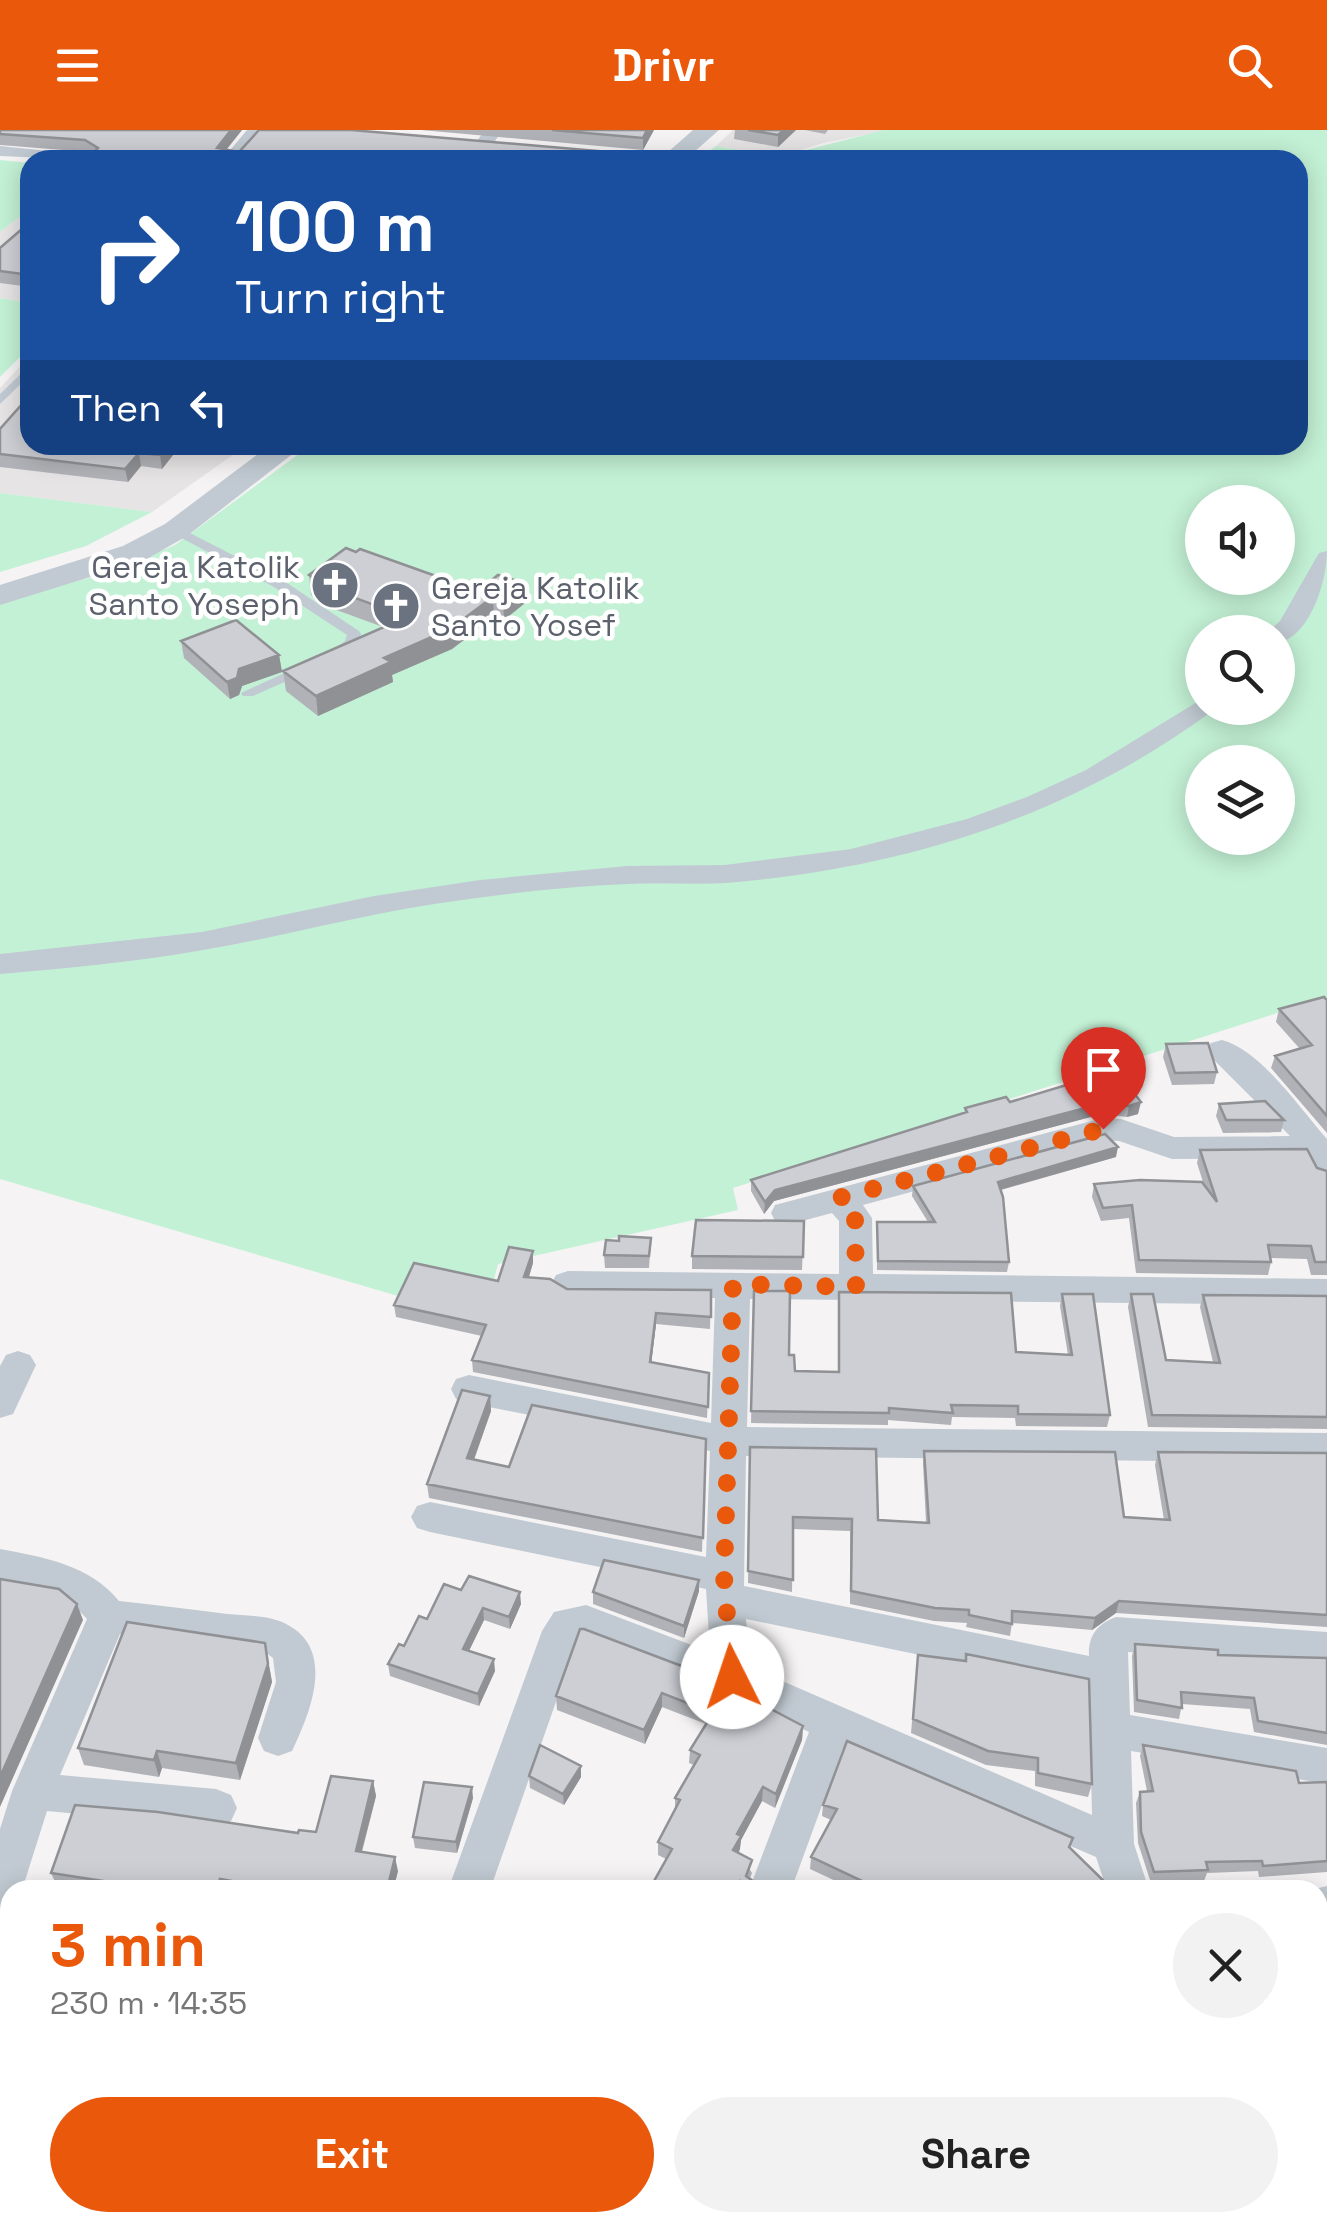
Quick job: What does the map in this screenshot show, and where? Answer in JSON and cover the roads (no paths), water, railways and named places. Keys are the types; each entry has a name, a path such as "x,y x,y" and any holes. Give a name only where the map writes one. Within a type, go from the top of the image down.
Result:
{"street":[{"path":"1,151 24,130"},
{"path":"240,150 258,130"},
{"path":"660,150 681,130"},
{"path":"684,150 707,130"},
{"path":"0,580 51,567 109,544 157,518 249,455"},
{"path":"0,595 134,553 176,530 276,455"},
{"path":"1295,616 1327,558"},
{"path":"0,964 203,941 431,895 625,875 722,874 826,862 923,840 1046,798 1134,756 1185,719"},
{"path":"1222,1050 1282,1105 1322,1159"},
{"path":"788,1212 849,1215 1103,1129 1121,1130 1172,1148 1322,1159"},
{"path":"849,1215 856,1287"},
{"path":"568,1284 1327,1292"},
{"path":"732,1677 725,1588 733,1284"},
{"path":"0,1404 18,1365"},
{"path":"469,1389 730,1441 1327,1448"},
{"path":"430,1517 1108,1677"},
{"path":"0,1565 52,1574 78,1586 97,1598 108,1616"},
{"path":"108,1616 274,1636 288,1644 297,1654 299,1667 278,1738"},
{"path":"4,1880 32,1791 108,1616"},
{"path":"473,1880 561,1631 568,1624 586,1622 732,1677 1113,1844"},
{"path":"1125,1880 1113,1844 1108,1644 1116,1634 1327,1649"},
{"path":"774,1880 832,1724"},
{"path":"1111,1730 1327,1766"},
{"path":"32,1791 216,1808"}],"lane":[{"path":"0,401 20,379"},
{"path":"176,530 280,584 354,634 338,654 248,694"}],"place":[{"name":"Gereja Katolik Santo Yoseph","path":"335,585"},
{"name":"Gereja Katolik Santo Yosef","path":"396,606"}]}
